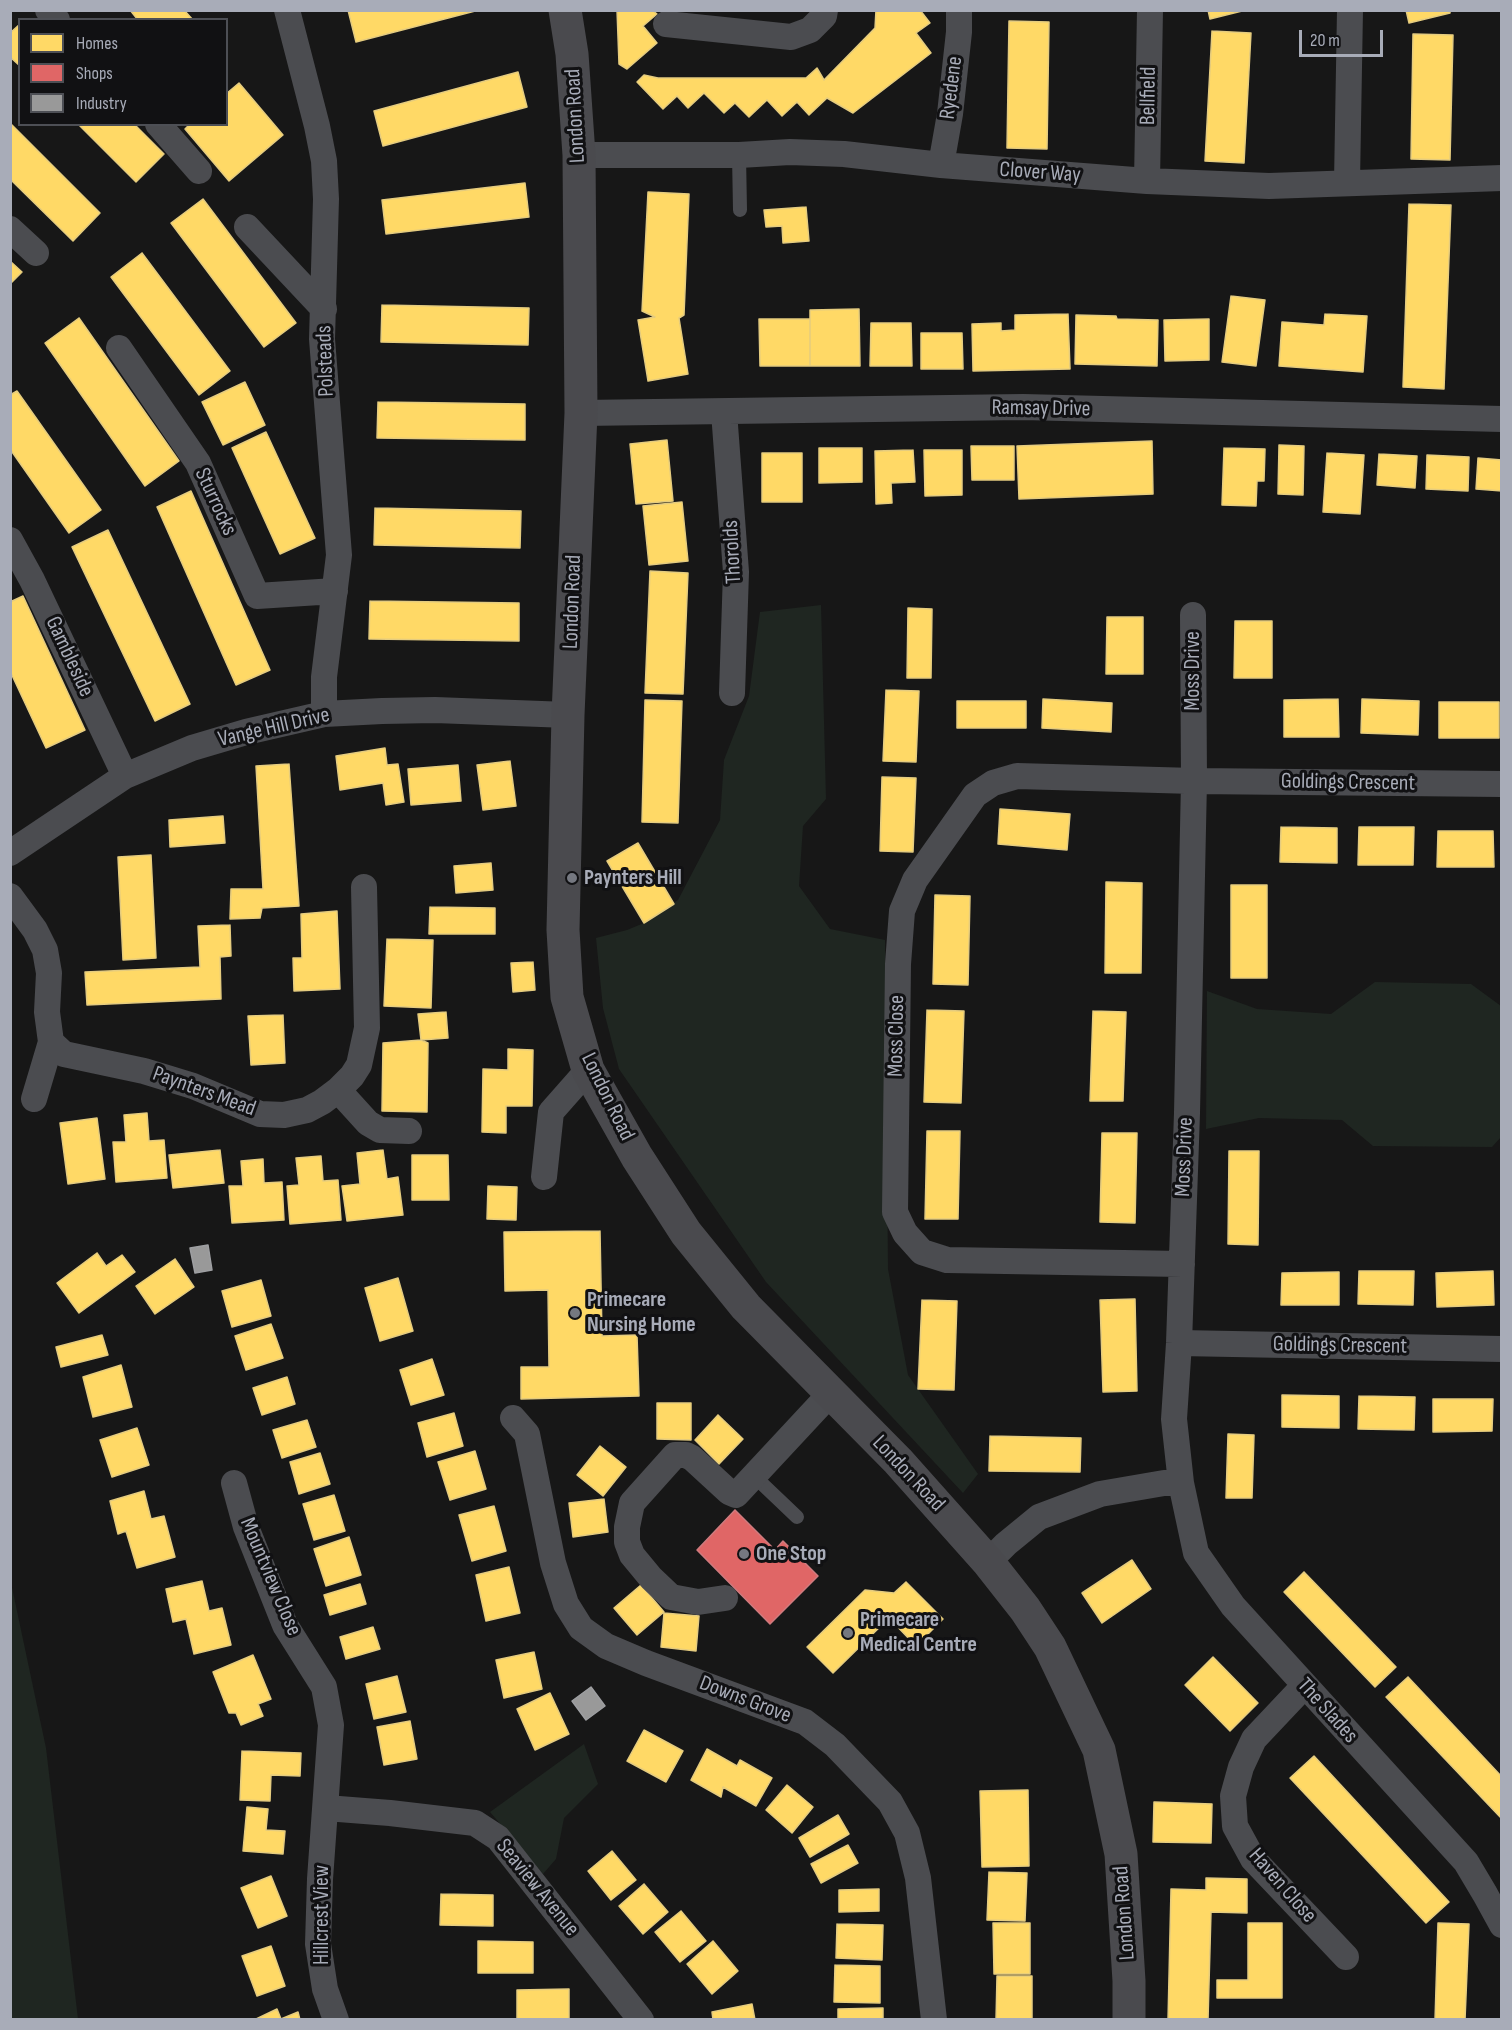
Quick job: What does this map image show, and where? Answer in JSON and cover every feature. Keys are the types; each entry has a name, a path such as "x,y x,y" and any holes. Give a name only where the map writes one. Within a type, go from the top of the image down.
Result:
{"main road":[{"name":"London Road","path":"565,10 572,54 579,154 581,414 568,715 562,930 567,996 588,1070 637,1157 686,1233 746,1307 898,1461 988,1562 1025,1609 1050,1647 1099,1750 1121,1854 1130,1981 1129,2019"}],"street":[{"name":"Polsteads","path":"287,10 324,161 326,200 322,339 339,555 324,676 324,714"},
{"path":"666,24 791,37 810,30 824,16 825,10"},
{"name":"Ryedene","path":"940,165 950,114 959,32 959,10"},
{"name":"Bellfield","path":"1147,181 1150,10"},
{"path":"1347,182 1350,10"},
{"path":"160,126 199,171"},
{"name":"Clover Way","path":"579,154 739,155 790,152 844,154 940,165 1147,181 1269,186 1502,178"},
{"path":"247,227 324,309"},
{"path":"10,229 36,253"},
{"name":"Sturrocks","path":"119,348 198,463 257,596 335,591"},
{"name":"Ramsay Drive","path":"581,414 1023,407 1502,419"},
{"name":"Thorolds","path":"724,412 736,572 732,693"},
{"name":"Gambleside","path":"10,540 32,580 125,776"},
{"name":"Moss Drive","path":"1181,1483 1174,1419 1182,1264 1194,781 1193,615"},
{"name":"Vange Hill Drive","path":"10,853 125,776 192,748 246,732 324,714 435,710 568,715"},
{"name":"Moss Close","path":"1182,1264 947,1260 922,1252 905,1233 895,1212 897,976 902,911 915,880 975,795 993,783 1017,776 1194,781"},
{"name":"Goldings Crescent","path":"1194,781 1502,784"},
{"name":"Paynters Mead","path":"51,1042 64,1054 154,1074 193,1086 260,1114 284,1115 307,1110 338,1090 352,1076 358,1065 367,1028 364,887"},
{"path":"10,896 35,930 45,950 49,973 48,1012 51,1042 34,1099"},
{"path":"544,1177 551,1112 588,1070"},
{"path":"338,1090 368,1123 380,1130 409,1131"},
{"name":"Goldings Crescent","path":"1179,1342 1502,1349"},
{"path":"725,1598 698,1602 671,1597 651,1578 632,1555 627,1542 627,1527 632,1503 675,1455 686,1455 692,1458 729,1492 736,1495 831,1394"},
{"name":"Downs Grove","path":"513,1418 527,1434 553,1563 566,1604 581,1628 606,1646 646,1663 805,1722 836,1744 890,1802 907,1833 918,1878 934,2019"},
{"name":"Mountview Close","path":"234,1483 246,1527 285,1625 324,1687 331,1725 326,1808"},
{"path":"988,1562 1039,1517 1100,1494 1164,1483 1181,1483"},
{"name":"The Slades","path":"1181,1483 1196,1552 1233,1606 1466,1863 1502,1925"},
{"name":"Haven Close","path":"1304,1686 1254,1739 1241,1767 1233,1797 1236,1826 1253,1859 1346,1957"},
{"name":"Hillcrest View","path":"326,1808 320,1879 318,1944 325,1989 336,2019"},
{"name":"Seaview Avenue","path":"326,1808 475,1823 498,1838 641,2019"}],"lane":[{"path":"739,155 740,210"},
{"path":"755,1477 797,1517"}],"shaded area":[{"path":"821,605 826,799 803,826 799,886 830,929 885,940 888,1269 908,1375 978,1474 963,1493 766,1282 619,1069 603,1008 596,938 644,923 678,900 720,820 724,760 749,696 760,612"},
{"path":"1375,982 1471,984 1501,1006 1501,1137 1492,1147 1373,1146 1342,1120 1259,1118 1206,1129 1207,991 1257,1009 1331,1014"},
{"path":"10,1578 46,1748 78,2019 11,2019"},
{"path":"584,1744 598,1784 564,1818 556,1859 543,1874 490,1812"}],"building: Homes":[{"path":"130,10 184,10 191,18 136,18"},
{"path":"348,10 479,10 356,42"},
{"path":"617,10 652,10 657,14 643,26 657,43 627,69 619,64"},
{"path":"876,10 920,10 930,23 916,33 931,53 853,113 827,98 809,115 797,102 782,116 767,100 749,117 735,103 724,113 704,93 688,108 677,96 663,109 637,82 644,75 658,78 806,78 817,68 824,80 875,28"},
{"path":"1208,10 1246,10 1210,19"},
{"path":"1406,10 1450,10 1450,13 1409,23"},
{"path":"1009,21 1049,22 1047,149 1007,148"},
{"path":"18,26 18,64 10,57 10,33"},
{"path":"1212,31 1251,33 1244,163 1205,161"},
{"path":"1413,34 1453,35 1450,160 1411,159"},
{"path":"518,72 527,107 383,146 374,111"},
{"path":"239,83 283,135 229,181 185,129 188,126 228,126 228,92"},
{"path":"10,123 100,213 73,241 10,179"},
{"path":"80,126 136,126 164,154 136,182"},
{"path":"525,183 529,217 386,234 382,200"},
{"path":"648,192 689,194 684,315 679,318 688,374 648,381 638,320 655,317 642,311"},
{"path":"203,199 296,323 264,347 171,223"},
{"path":"1409,204 1451,205 1444,389 1403,387"},
{"path":"806,207 809,241 783,243 782,226 766,227 764,210"},
{"path":"142,253 230,371 199,395 111,277"},
{"path":"10,261 22,272 10,284"},
{"path":"1231,296 1265,300 1256,366 1222,362"},
{"path":"382,305 529,308 528,345 381,342"},
{"path":"859,309 860,366 810,366 810,310"},
{"path":"1068,314 1070,369 973,371 972,324 1001,323 1001,331 1015,330 1015,315"},
{"path":"1325,314 1367,316 1363,372 1279,366 1282,322 1324,325"},
{"path":"1076,315 1158,320 1157,366 1075,364"},
{"path":"79,318 179,461 145,486 45,343"},
{"path":"759,319 810,319 810,366 760,366"},
{"path":"1209,319 1209,360 1165,361 1164,320"},
{"path":"871,323 911,323 912,366 870,366"},
{"path":"921,333 962,333 963,369 921,369"},
{"path":"245,382 265,425 223,445 202,402"},
{"path":"17,391 101,510 69,533 10,449 10,395"},
{"path":"378,402 525,404 525,440 377,438"},
{"path":"266,432 315,538 280,554 232,448"},
{"path":"667,440 673,501 636,504 630,444"},
{"path":"1152,441 1153,494 1019,499 1017,446"},
{"path":"1279,445 1304,446 1303,495 1278,494"},
{"path":"971,446 1014,446 1014,480 972,480"},
{"path":"819,448 862,448 862,482 819,483"},
{"path":"1224,448 1265,449 1264,481 1257,481 1256,506 1222,505"},
{"path":"913,450 915,482 891,483 892,503 876,504 875,451"},
{"path":"924,450 962,450 962,495 925,496"},
{"path":"762,453 802,453 802,502 762,502"},
{"path":"1327,453 1364,455 1360,514 1323,512"},
{"path":"1379,454 1417,456 1415,488 1377,485"},
{"path":"1427,455 1469,457 1468,491 1426,489"},
{"path":"1478,458 1502,460 1502,491 1476,489"},
{"path":"191,491 270,670 236,685 157,507"},
{"path":"682,502 688,561 649,565 643,506"},
{"path":"375,508 521,511 520,548 374,545"},
{"path":"108,530 190,704 155,721 72,547"},
{"path":"650,571 688,573 683,694 645,693"},
{"path":"23,596 85,730 46,748 10,671 10,602"},
{"path":"370,601 519,603 519,641 369,639"},
{"path":"908,608 932,609 931,678 907,678"},
{"path":"1107,617 1143,617 1143,674 1106,674"},
{"path":"1235,621 1272,621 1272,678 1234,678"},
{"path":"886,690 919,691 916,762 883,761"},
{"path":"1043,699 1112,703 1111,732 1042,728"},
{"path":"1338,699 1339,737 1284,737 1284,700"},
{"path":"1362,699 1419,701 1418,735 1361,733"},
{"path":"645,700 682,701 678,823 642,822"},
{"path":"957,701 1026,701 1026,728 957,728"},
{"path":"1439,702 1499,702 1499,738 1439,738"},
{"path":"385,748 387,765 398,764 404,802 386,805 383,783 340,790 336,756"},
{"path":"510,761 516,806 483,810 477,765"},
{"path":"289,764 299,906 262,908 260,918 230,919 231,889 263,889 256,766"},
{"path":"458,765 461,801 411,805 408,769"},
{"path":"882,777 916,778 913,852 880,851"},
{"path":"1000,809 1070,814 1067,850 998,844"},
{"path":"223,816 225,843 170,847 169,820"},
{"path":"1281,827 1337,828 1337,863 1280,862"},
{"path":"1359,827 1414,827 1413,865 1358,865"},
{"path":"1438,831 1493,831 1494,867 1437,867"},
{"path":"638,843 674,904 644,923 607,861"},
{"path":"151,855 156,958 123,960 118,857"},
{"path":"491,863 493,890 456,893 454,866"},
{"path":"1106,882 1142,883 1141,973 1105,973"},
{"path":"1231,885 1267,885 1267,978 1231,978"},
{"path":"935,895 970,896 968,985 933,984"},
{"path":"430,907 495,908 495,934 429,934"},
{"path":"337,911 340,989 294,991 293,958 302,958 301,914"},
{"path":"230,925 231,956 220,957 221,999 87,1005 85,972 200,967 198,926"},
{"path":"387,939 433,940 431,1008 384,1006"},
{"path":"533,962 535,990 513,992 511,963"},
{"path":"927,1010 964,1011 961,1103 924,1102"},
{"path":"1093,1011 1126,1012 1123,1101 1090,1101"},
{"path":"446,1012 448,1038 421,1040 418,1014"},
{"path":"283,1015 285,1063 251,1065 248,1016"},
{"path":"421,1040 428,1043 427,1112 382,1111 383,1043"},
{"path":"508,1049 533,1050 532,1106 506,1106 506,1133 482,1132 483,1069 508,1070"},
{"path":"147,1113 149,1141 164,1140 167,1178 116,1182 113,1142 126,1142 124,1115"},
{"path":"97,1118 105,1179 68,1184 60,1123"},
{"path":"927,1131 960,1131 958,1219 925,1219"},
{"path":"1102,1133 1137,1133 1135,1223 1100,1222"},
{"path":"220,1150 224,1183 173,1188 169,1155"},
{"path":"383,1150 387,1179 398,1177 403,1215 347,1221 342,1186 360,1184 357,1153"},
{"path":"1229,1151 1259,1151 1258,1245 1228,1244"},
{"path":"412,1155 448,1155 449,1200 412,1200"},
{"path":"321,1156 323,1181 338,1180 341,1220 290,1224 287,1186 299,1185 296,1158"},
{"path":"263,1159 264,1183 282,1182 284,1220 232,1223 229,1186 243,1186 241,1161"},
{"path":"488,1186 517,1187 516,1220 487,1219"},
{"name":"Primecare Nursing Home","path":"600,1231 602,1336 637,1335 639,1396 521,1399 521,1367 549,1367 548,1290 505,1291 504,1232"},
{"path":"97,1253 106,1266 122,1255 135,1272 79,1313 57,1283"},
{"path":"175,1259 194,1287 155,1314 136,1286"},
{"path":"1359,1271 1414,1271 1413,1305 1358,1304"},
{"path":"1493,1271 1494,1305 1437,1307 1436,1273"},
{"path":"1339,1272 1339,1305 1281,1305 1282,1273"},
{"path":"398,1278 413,1331 380,1341 365,1288"},
{"path":"261,1280 271,1316 232,1327 222,1291"},
{"path":"1135,1299 1137,1391 1103,1392 1100,1300"},
{"path":"922,1300 957,1301 954,1390 918,1389"},
{"path":"271,1324 283,1358 246,1370 235,1336"},
{"path":"102,1335 108,1355 61,1367 56,1347"},
{"path":"432,1359 444,1395 411,1405 400,1370"},
{"path":"121,1365 132,1407 93,1417 83,1377"},
{"path":"287,1377 295,1404 262,1415 253,1388"},
{"path":"1282,1395 1339,1396 1339,1428 1282,1427"},
{"path":"1359,1396 1415,1397 1414,1430 1358,1429"},
{"path":"1433,1399 1493,1399 1492,1431 1433,1432"},
{"path":"657,1403 691,1403 691,1440 657,1439"},
{"path":"454,1413 463,1446 427,1457 418,1423"},
{"path":"718,1415 743,1439 719,1464 695,1440"},
{"path":"307,1420 316,1447 282,1458 273,1430"},
{"path":"137,1428 149,1465 112,1477 100,1440"},
{"path":"1228,1434 1254,1435 1252,1498 1226,1498"},
{"path":"990,1436 1081,1438 1080,1472 989,1471"},
{"path":"600,1446 626,1467 603,1496 577,1475"},
{"path":"475,1451 486,1489 450,1500 438,1462"},
{"path":"320,1453 330,1484 299,1494 290,1462"},
{"path":"144,1491 151,1519 164,1516 175,1557 137,1568 126,1531 118,1534 110,1501"},
{"path":"334,1495 345,1531 314,1540 303,1504"},
{"path":"604,1499 608,1532 573,1537 569,1503"},
{"path":"494,1506 506,1551 472,1561 459,1515"},
{"path":"349,1537 361,1575 326,1586 314,1549"},
{"path":"1132,1560 1151,1589 1102,1623 1082,1593"},
{"path":"509,1567 520,1613 486,1621 476,1575"},
{"path":"1304,1572 1396,1667 1375,1687 1284,1592"},
{"path":"202,1581 209,1611 222,1608 231,1645 194,1654 186,1619 173,1622 166,1589"},
{"name":"Primecare Medical Centre","path":"906,1582 943,1619 916,1646 889,1618 833,1673 807,1647 865,1590 894,1593"},
{"path":"360,1584 366,1604 330,1615 324,1595"},
{"path":"641,1585 664,1612 637,1635 614,1608"},
{"path":"664,1613 699,1616 696,1651 661,1647"},
{"path":"373,1627 380,1649 346,1659 340,1637"},
{"path":"534,1652 542,1689 504,1698 496,1660"},
{"path":"253,1655 271,1699 258,1704 263,1716 241,1725 236,1713 229,1713 213,1672"},
{"path":"1213,1657 1258,1703 1230,1731 1185,1685"},
{"path":"397,1676 406,1712 374,1719 366,1684"},
{"path":"1408,1677 1502,1777 1502,1819 1386,1697"},
{"path":"550,1693 569,1734 535,1750 517,1709"},
{"path":"410,1721 417,1759 384,1765 377,1727"},
{"path":"644,1730 683,1751 666,1782 627,1761"},
{"path":"707,1749 737,1766 740,1760 772,1778 756,1806 723,1787 721,1797 691,1780"},
{"path":"242,1751 301,1753 300,1776 271,1775 270,1801 240,1800"},
{"path":"1314,1756 1449,1902 1426,1923 1290,1778"},
{"path":"787,1785 813,1807 792,1833 766,1810"},
{"path":"1028,1790 1029,1866 982,1867 980,1791"},
{"path":"1154,1802 1212,1804 1211,1843 1153,1842"},
{"path":"247,1807 268,1809 266,1830 285,1831 283,1854 243,1851"},
{"path":"838,1815 849,1834 810,1857 799,1838"},
{"path":"848,1845 858,1863 821,1883 811,1864"},
{"path":"612,1851 636,1880 611,1900 588,1871"},
{"path":"989,1872 1027,1873 1025,1921 987,1920"},
{"path":"271,1876 287,1916 258,1928 241,1888"},
{"path":"1206,1878 1247,1879 1247,1913 1211,1912 1208,2020 1168,2020 1171,1889 1206,1890"},
{"path":"644,1884 668,1912 643,1934 619,1906"},
{"path":"879,1889 879,1911 839,1912 839,1890"},
{"path":"441,1894 493,1895 493,1926 440,1925"},
{"path":"681,1911 706,1941 680,1962 655,1932"},
{"path":"993,1923 1030,1923 1030,1974 994,1974"},
{"path":"1248,1923 1282,1923 1282,1998 1217,1998 1217,1980 1248,1980"},
{"path":"1438,1923 1469,1924 1465,2020 1435,2020"},
{"path":"837,1924 883,1925 882,1960 836,1958"},
{"path":"478,1941 533,1942 533,1973 478,1973"},
{"path":"713,1941 738,1971 712,1994 687,1964"},
{"path":"271,1946 285,1986 257,1996 242,1956"},
{"path":"835,1965 880,1966 880,2003 834,2002"},
{"path":"997,1976 1032,1976 1032,2020 996,2020"},
{"path":"569,1989 569,2020 517,2020 517,1990"},
{"path":"752,2004 755,2020 713,2020 712,2012"},
{"path":"883,2008 883,2020 838,2020 838,2009"},
{"path":"277,2009 281,2019 298,2012 300,2020 254,2020"}],"building: Shops":[{"path":"735,1510 775,1550 783,1541 818,1576 770,1624 697,1550"}],"building: Industry":[{"path":"208,1245 212,1270 195,1273 190,1248"},
{"path":"591,1687 605,1706 586,1720 572,1701"}],"place":[{"name":"Paynters Hill","path":"572,878"},
{"name":"Primecare Nursing Home","path":"575,1313"},
{"name":"One Stop","path":"744,1554"},
{"name":"Primecare Medical Centre","path":"848,1633"}]}
